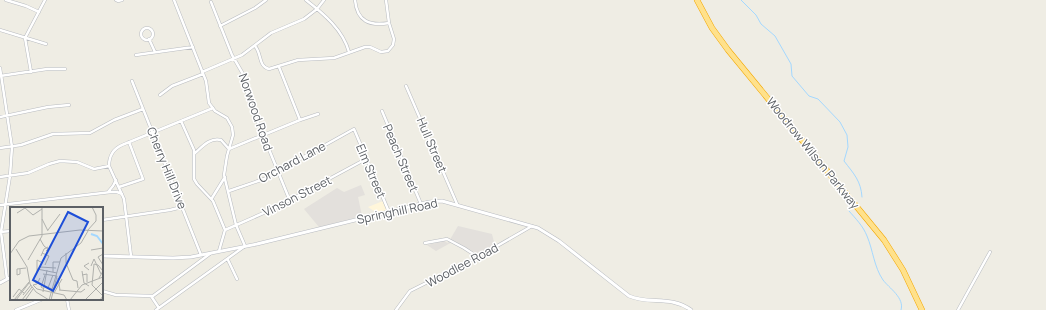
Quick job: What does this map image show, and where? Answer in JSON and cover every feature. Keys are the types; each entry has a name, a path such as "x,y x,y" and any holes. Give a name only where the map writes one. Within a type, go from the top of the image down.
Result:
{"highway":[{"name":"Woodrow Wilson Parkway","path":"696,0 712,28 728,50 881,236 903,270 922,310"}],"street":[{"path":"6,0 39,12"},
{"path":"31,72 25,38 46,0"},
{"path":"116,0 122,0"},
{"path":"151,296 158,309 228,260 245,246 236,225 225,177 225,166 233,134 231,124 225,116 213,108 208,98 203,73 174,0"},
{"path":"220,26 257,7 266,0"},
{"path":"306,0 317,9 340,33 349,52"},
{"path":"160,95 172,86 244,54 271,33 299,22 317,9 324,0"},
{"path":"355,0 357,10 367,22 374,25 389,23"},
{"path":"255,46 259,52 261,62 264,67 271,69 298,60 331,59 365,47 382,52 389,50 393,45 394,40 389,23 386,0"},
{"name":"Norwood Road","path":"211,2 234,58 243,74 262,135 290,201"},
{"path":"145,29 150,29 153,32 149,39 145,40 142,36 142,32 145,29"},
{"path":"0,30 46,44"},
{"path":"149,39 155,52"},
{"path":"136,55 193,47"},
{"path":"278,67 300,120"},
{"path":"0,68 12,147 6,205 0,232 7,279"},
{"path":"1,76 47,69 65,69"},
{"name":"Cherry Hill Drive","path":"132,81 202,255"},
{"name":"Hull Street","path":"406,86 457,204"},
{"path":"0,117 48,107 69,105"},
{"path":"0,148 23,145 53,134 90,133 110,122 143,108"},
{"path":"131,256 123,195 109,166 110,158 114,150 152,132 213,108"},
{"name":"Peach Street","path":"382,111 421,204"},
{"path":"229,149 318,114"},
{"path":"181,121 194,154 194,179 197,184 212,198 225,230 219,251"},
{"name":"Elm Street","path":"354,130 388,212"},
{"name":"Orchard Lane","path":"229,191 261,180 277,170 354,130"},
{"path":"194,154 207,143 216,139 221,140 229,149"},
{"path":"119,187 144,179 129,142"},
{"name":"Vinson Street","path":"225,230 290,201 366,159"},
{"path":"0,177 28,173 49,164 63,161 77,162 94,169 109,166"},
{"path":"212,198 225,177"},
{"path":"108,193 116,180"},
{"path":"0,205 117,192 123,195"},
{"name":"Springhill Road","path":"103,256 184,257 202,255 439,201 457,204 532,226 544,231 629,296 674,301 683,304 691,310"},
{"path":"103,220 170,210 182,206"},
{"name":"Woodlee Road","path":"396,310 410,291 478,257 532,226"},
{"path":"0,232 10,231"},
{"path":"425,243 446,239 478,257"},
{"path":"103,291 116,295 151,296 212,252"},
{"path":"958,310 990,252"},
{"path":"228,260 237,279"},
{"path":"0,283 10,278"},
{"path":"16,310 41,300"},
{"path":"67,300 68,310"}],"shaded area":[{"path":"361,185 365,195 358,197 362,216 319,227 304,209 337,188 344,192"},
{"path":"383,201 387,210 377,213 368,207"},
{"path":"458,226 492,234 495,246 480,255 454,241 436,251 427,245 444,241 448,243"}],"waterway":[{"path":"741,0 756,15 761,24 775,36 791,64 792,76 809,96 818,99 840,122 847,135 848,147 844,161 859,182 862,197"},
{"path":"849,211 865,232 880,275 899,297 902,306 901,310"}]}
